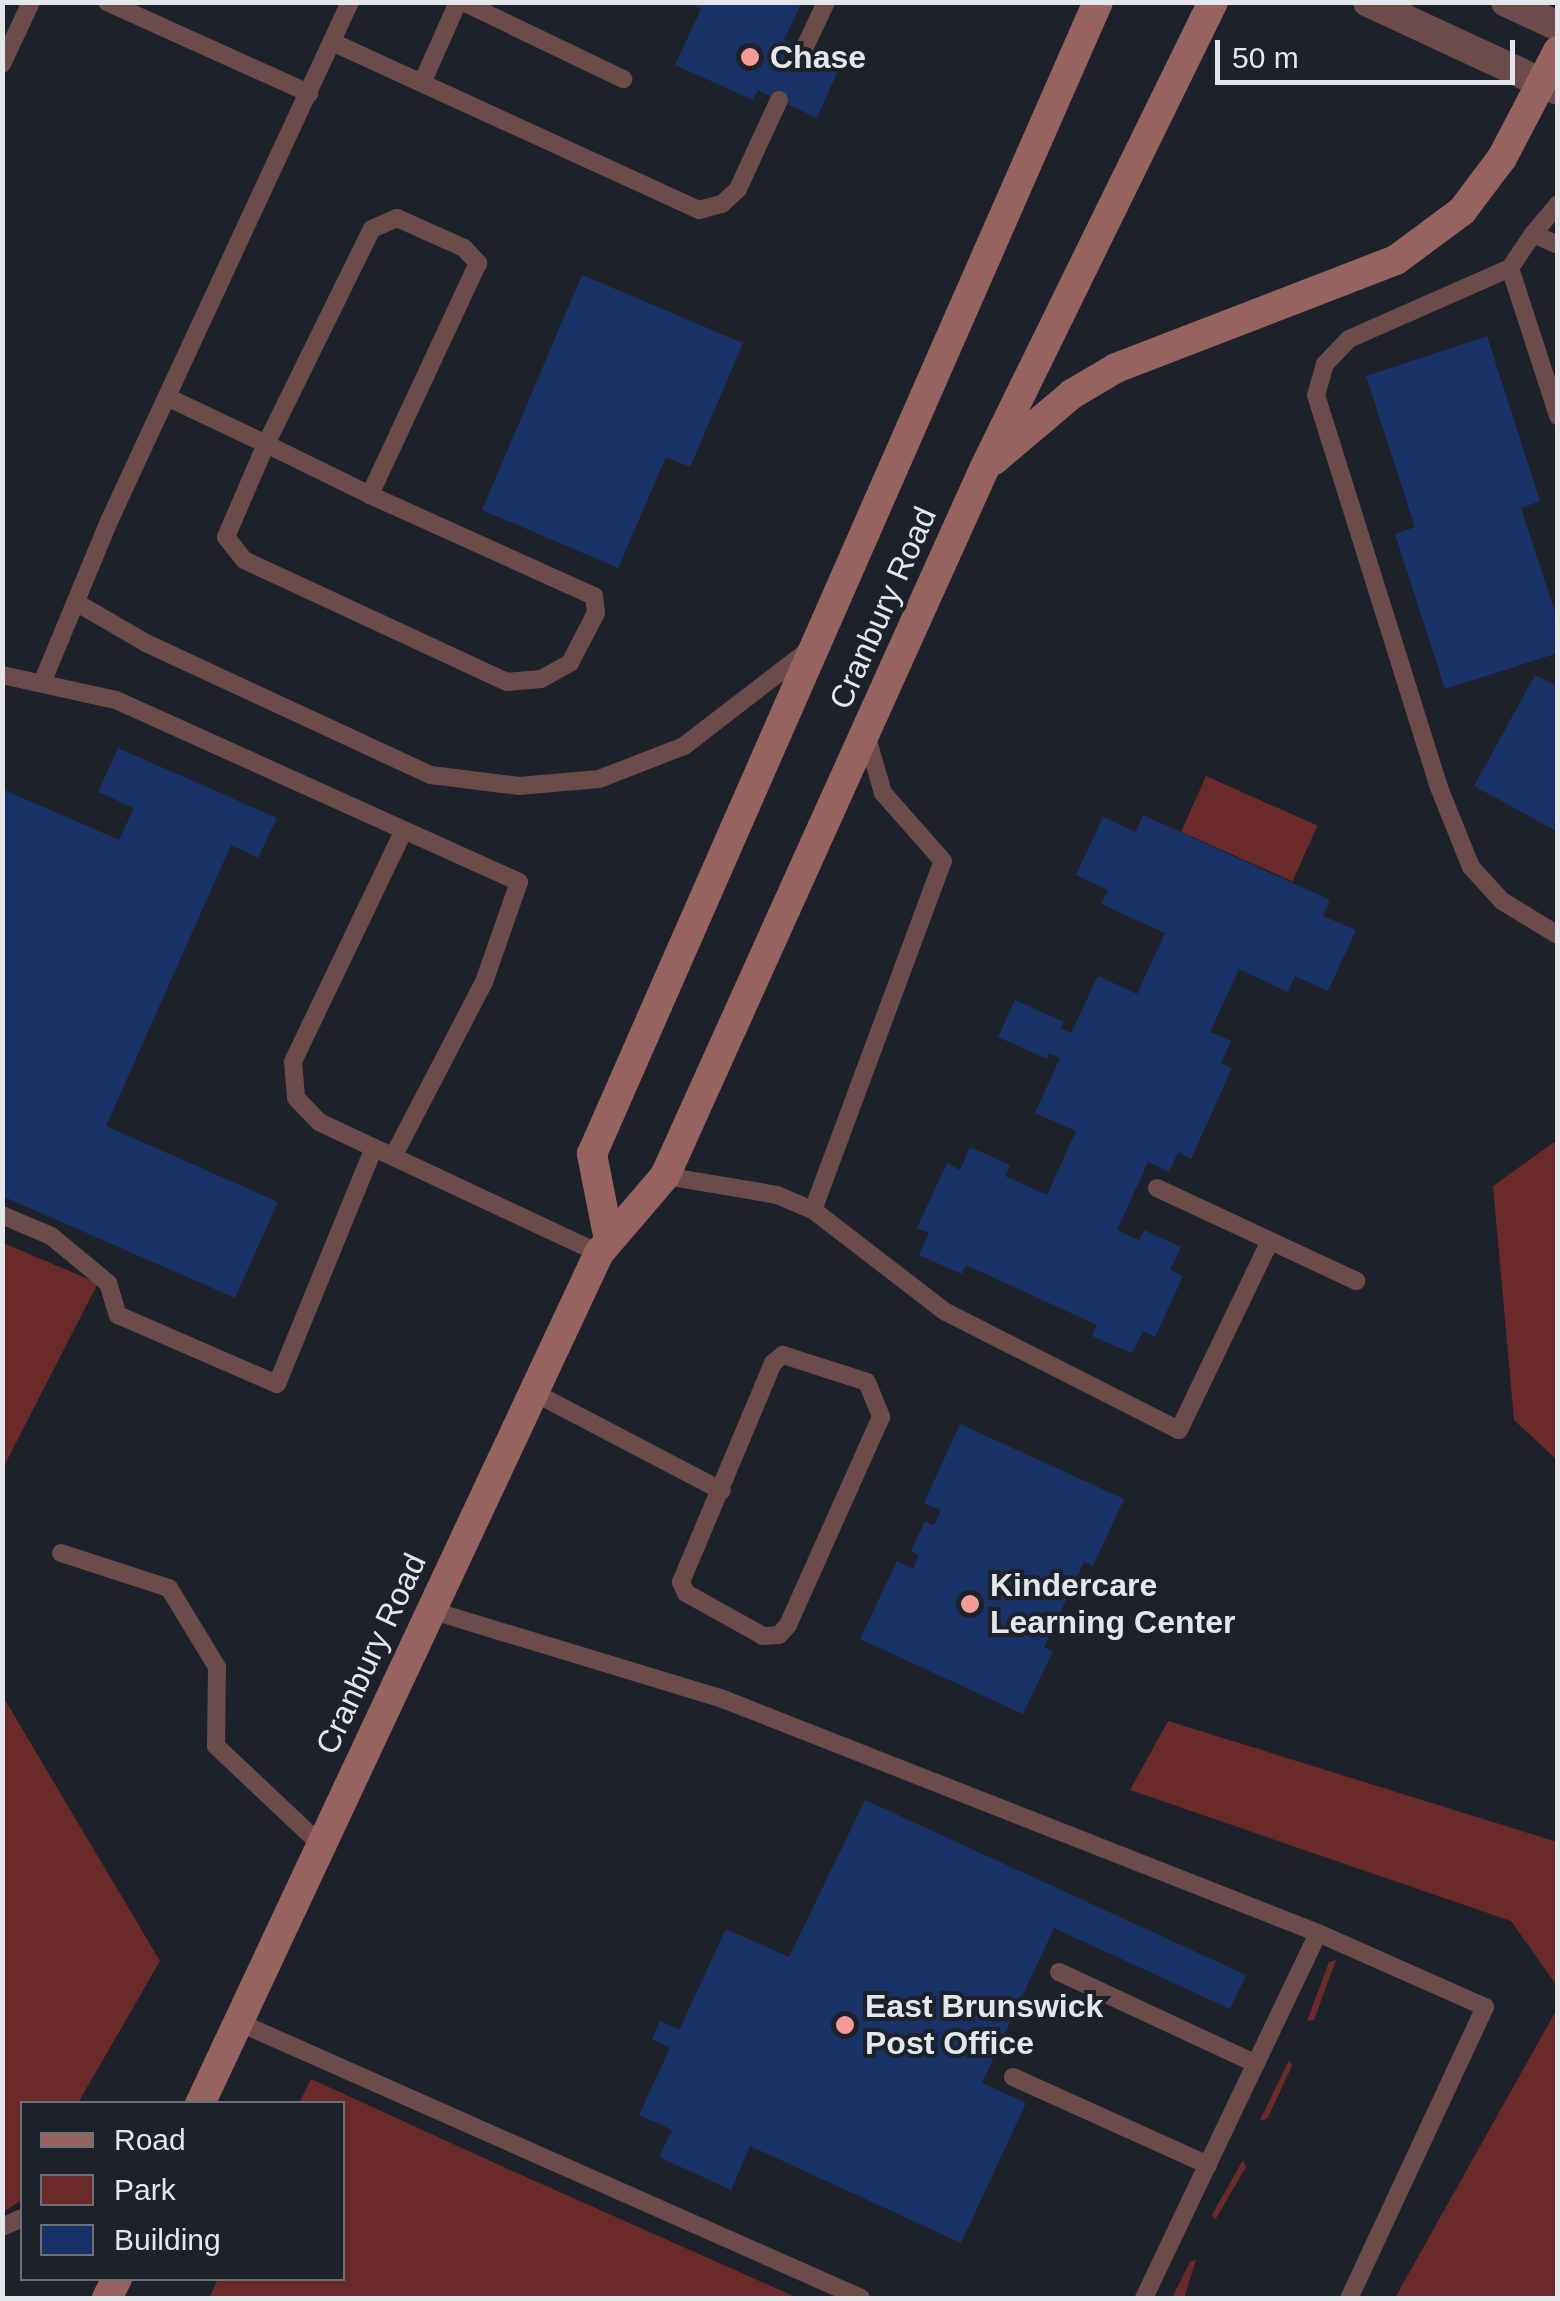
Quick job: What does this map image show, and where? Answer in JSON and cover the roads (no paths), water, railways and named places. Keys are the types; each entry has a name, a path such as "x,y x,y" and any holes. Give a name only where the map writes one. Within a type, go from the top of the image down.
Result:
{"main road":[{"name":"Cranbury Road","path":"604,1244 592,1154 810,648 1098,2"},
{"name":"Cranbury Road","path":"201,2101 604,1244 664,1176 984,469 1213,2"},
{"path":"984,469 1072,394 1116,368 1321,295 1396,260 1462,211 1550,86 1558,51"}],"street":[{"path":"1368,2 1550,86"},
{"path":"1506,2 1558,26"}],"lane":[{"path":"2,64 31,2"},
{"path":"107,2 309,94"},
{"path":"42,683 167,396 350,2"},
{"path":"422,83 461,2 622,78"},
{"path":"804,50 826,2"},
{"path":"332,42 700,210 722,204 738,188 780,100"},
{"path":"1558,204 1510,268 1349,339 1325,364 1316,396 1438,785 1471,866 1502,901 1558,935"},
{"path":"167,396 266,444 370,495 594,596 596,613 570,663 541,679 507,682 244,560 230,550 228,524 266,444 372,229 397,218 464,248 478,264 370,495"},
{"path":"1533,234 1558,245"},
{"path":"1510,268 1558,416"},
{"path":"79,604 146,642 431,775 519,786 599,779 684,746 810,648"},
{"path":"2,675 116,700 519,882 484,982 394,1157"},
{"path":"814,1210 943,860 883,793 866,733"},
{"path":"403,832 293,1062 296,1098 319,1122 604,1244"},
{"path":"2,1215 51,1236 108,1283 118,1315 277,1384 374,1148"},
{"path":"664,1176 777,1195 814,1210 944,1311 1178,1430 1270,1241"},
{"path":"1157,1188 1356,1281"},
{"path":"796,1356 867,1382 881,1417 779,1635 763,1636 686,1593 680,1582 722,1491 774,1363 796,1356"},
{"path":"533,1392 722,1491"},
{"path":"61,1553 170,1588 218,1667 216,1746 321,1844"},
{"path":"430,1610 723,1698 1318,1933 1485,2008 1350,2298"},
{"path":"1144,2298 1318,1933"},
{"path":"1058,1972 1256,2064"},
{"path":"238,2022 861,2298"},
{"path":"1013,2077 1208,2165"}],"place":[{"name":"Chase","path":"750,57"},
{"name":"Kindercare Learning Center","path":"970,1604"},
{"name":"East Brunswick Post Office","path":"845,2025"}]}
